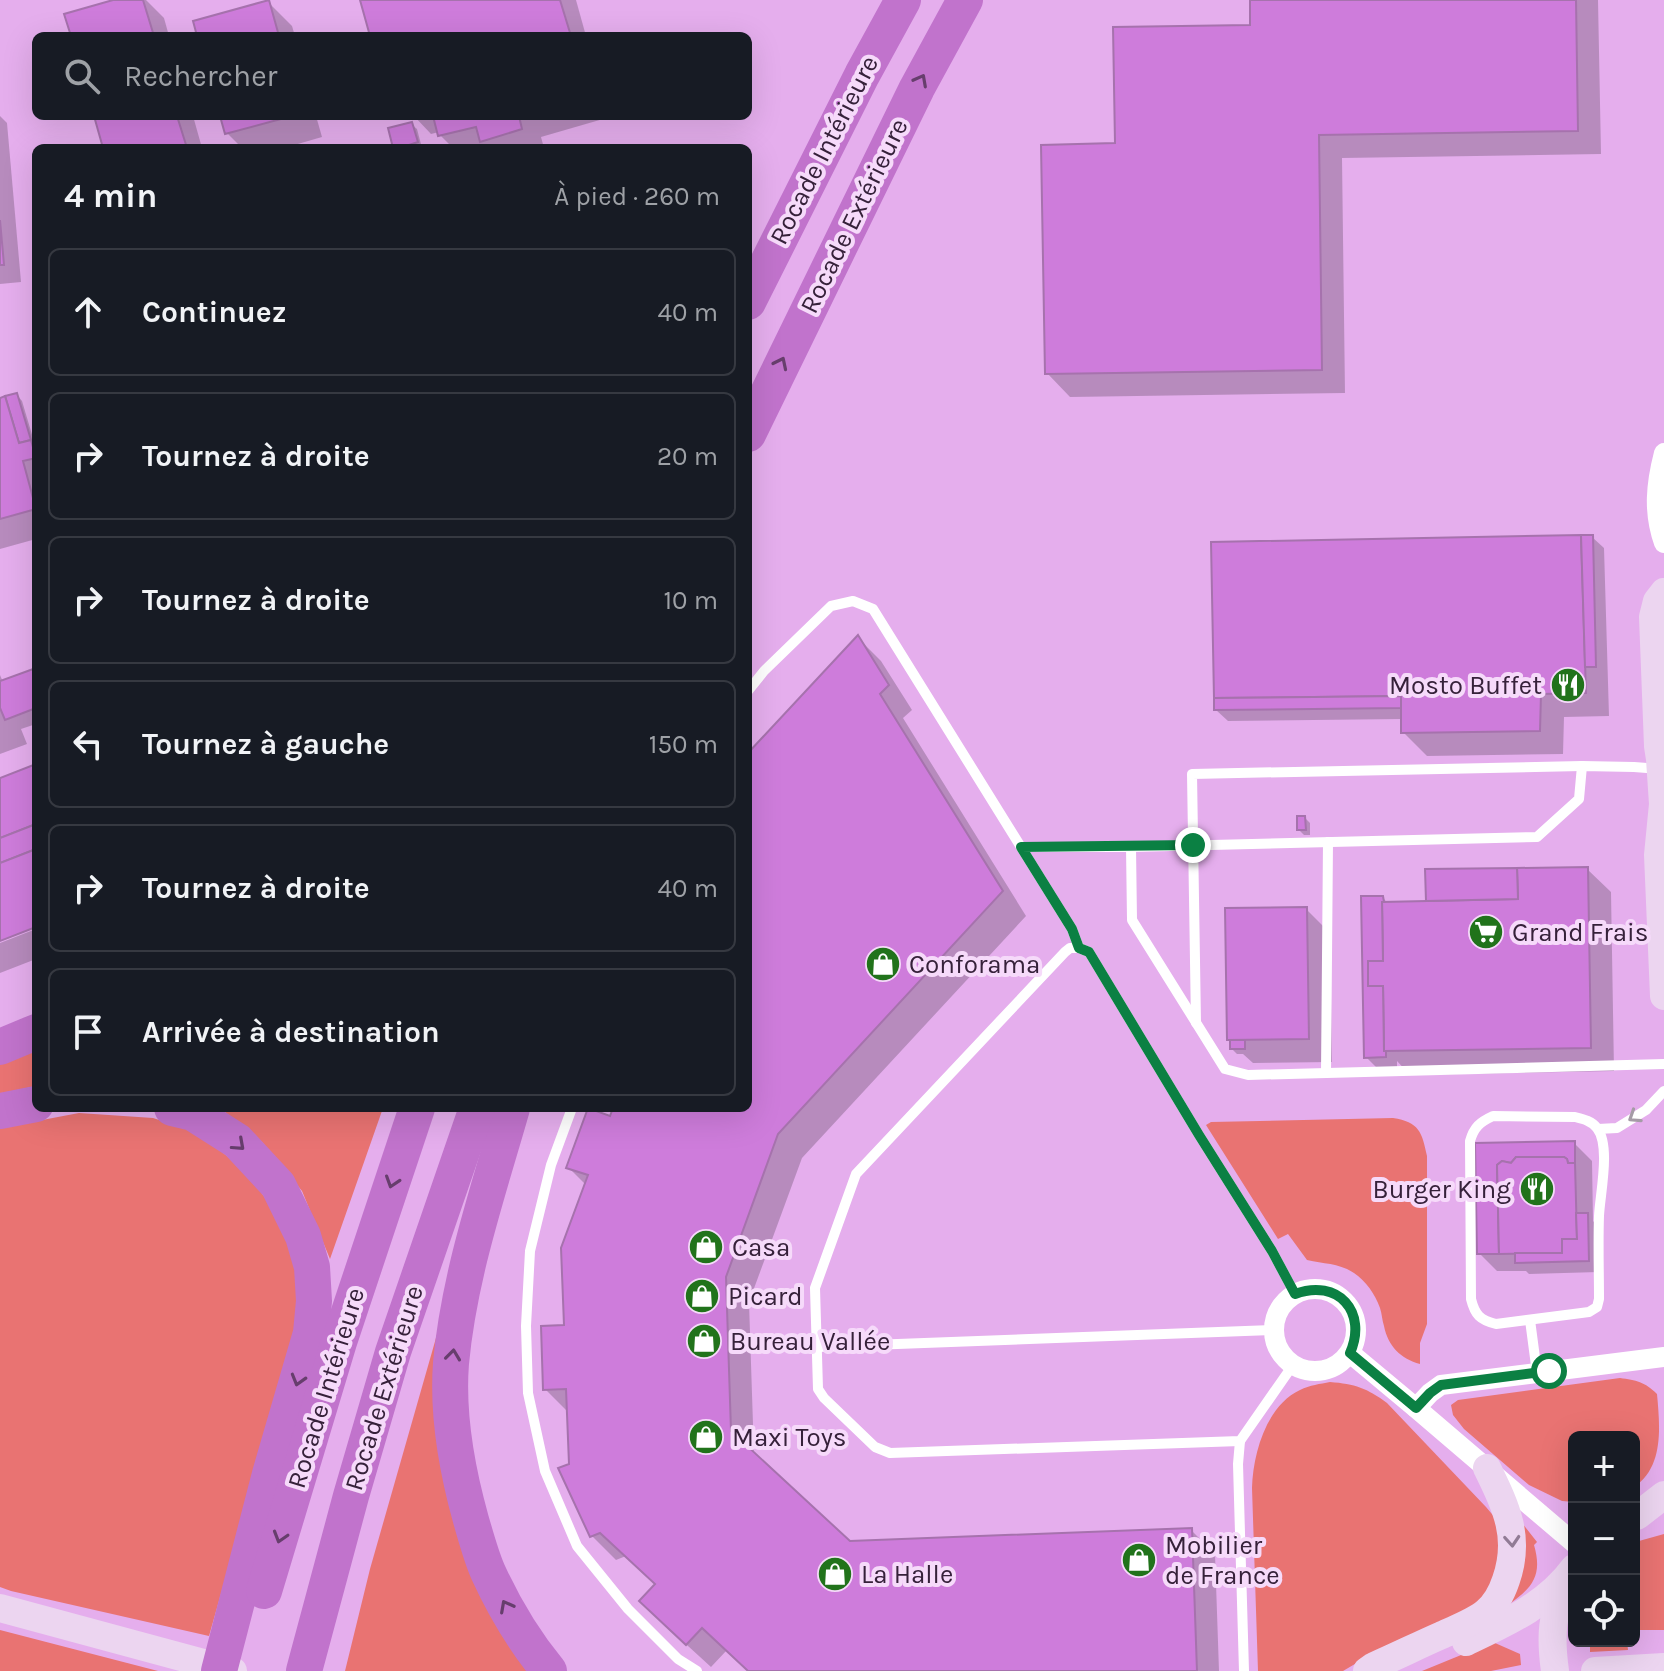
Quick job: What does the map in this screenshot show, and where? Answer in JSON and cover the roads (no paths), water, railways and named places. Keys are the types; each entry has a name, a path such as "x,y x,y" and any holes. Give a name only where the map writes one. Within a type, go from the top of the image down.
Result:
{"highway":[{"name":"Rocade Intérieure","path":"752,294 855,88 903,0"},
{"name":"Rocade Extérieure","path":"752,426 917,88 965,0"},
{"path":"0,1047 32,1034"},
{"path":"0,1111 32,1105"},
{"path":"189,1112 237,1141 278,1185 303,1236 312,1267 314,1301 311,1333 270,1474 219,1671"},
{"name":"Rocade Intérieure","path":"242,1671 339,1342 416,1112"},
{"name":"Rocade Extérieure","path":"304,1671 393,1352 476,1112"},
{"path":"511,1112 473,1243 460,1304 451,1365 452,1422 460,1481 488,1571 513,1618 549,1671"},
{"path":"327,1671 349,1580 351,1496"}],"main road":[{"path":"1664,592 1657,601 1653,617 1658,746 1662,765 1663,804 1658,855 1664,996"},
{"path":"1367,1671 1468,1623 1487,1611 1499,1597 1511,1566 1514,1548 1504,1504 1487,1468"},
{"path":"1645,1515 1664,1495"},
{"path":"1403,1671 1513,1620 1541,1602 1568,1575"},
{"path":"1555,1671 1551,1642 1555,1608 1570,1575"},
{"path":"0,1608 233,1671"},
{"path":"1595,1671 1664,1667"}],"street":[{"path":"1664,453 1655,498 1664,543"},
{"path":"1308,1289 1322,1289 1346,1302 1353,1313 1357,1326 1350,1353 1330,1369 1305,1370 1293,1365 1282,1356 1276,1344 1274,1330 1277,1313 1295,1294 1308,1289"},
{"path":"1350,1353 1568,1538"},
{"path":"1416,1408 1441,1385 1664,1357"}],"lane":[{"path":"752,686 831,606 853,601 873,609 1072,929 1079,948"},
{"path":"1196,1023 1192,774 1662,765"},
{"path":"1021,847 1537,837 1579,799 1582,766"},
{"path":"1326,1073 1328,842"},
{"path":"1131,847 1132,920 1225,1069 1248,1075 1664,1064"},
{"path":"1240,1441 890,1453 875,1447 818,1389 815,1288 856,1174 1065,952 1070,948 1079,948 1089,952 1272,1251 1295,1294"},
{"path":"1598,1129 1617,1128 1646,1110 1664,1091"},
{"path":"571,1112 551,1165 530,1251 526,1326 528,1393 545,1471 577,1546 628,1609 678,1659 697,1671"},
{"path":"1493,1116 1575,1117 1587,1120 1598,1129 1603,1144 1597,1307 1589,1312 1530,1320 1496,1324 1482,1320 1474,1312 1471,1299 1470,1141 1474,1129 1493,1116"},
{"path":"1530,1320 1537,1373"},
{"path":"817,1347 1274,1330"},
{"path":"1244,1671 1240,1441 1293,1365"}],"place":[{"name":"Mosto Buffet","path":"1568,685"},
{"name":"Grand Frais","path":"1486,932"},
{"name":"Conforama","path":"883,964"},
{"name":"Burger King","path":"1537,1189"},
{"name":"Casa","path":"706,1247"},
{"name":"Picard","path":"702,1296"},
{"name":"Bureau Vallée","path":"704,1341"},
{"name":"Maxi Toys","path":"706,1437"},
{"name":"Mobilier de France","path":"1139,1560"},
{"name":"La Halle","path":"835,1574"}]}
